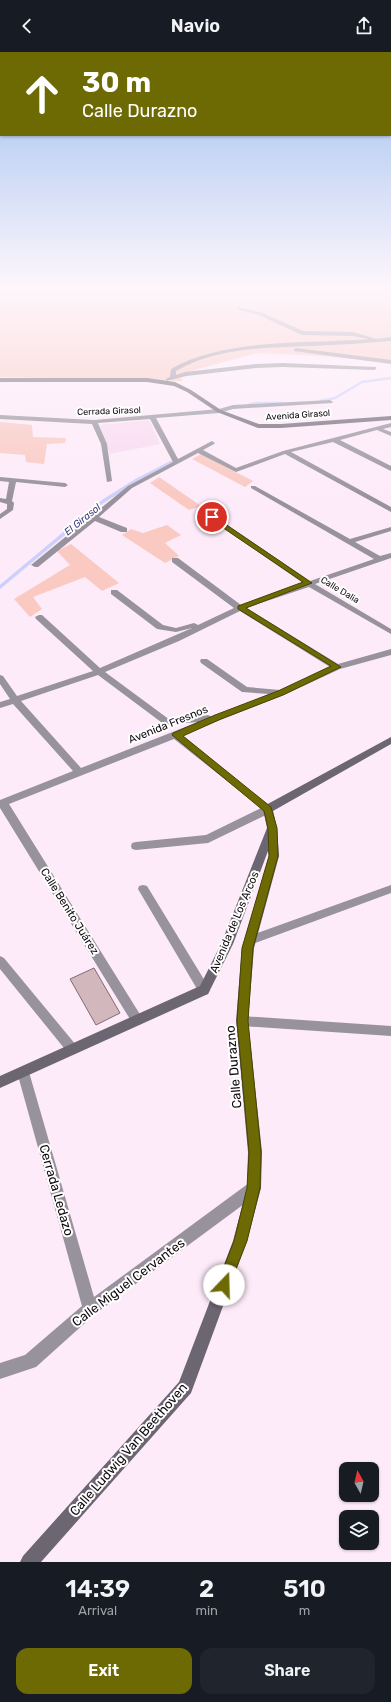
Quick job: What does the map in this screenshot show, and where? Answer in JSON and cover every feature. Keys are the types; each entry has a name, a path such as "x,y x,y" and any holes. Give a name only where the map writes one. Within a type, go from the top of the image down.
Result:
{"street":[{"path":"173,377 173,370 180,365 205,356"},
{"path":"344,356 391,362"},
{"path":"164,382 173,377 185,374 263,365 374,368"},
{"name":"Avenida Girasol","path":"0,380 147,380 164,382 174,384 189,391 219,412 249,423 267,426 391,418"},
{"name":"Cerrada Girasol","path":"0,417 94,422 219,412 233,407 330,402"},
{"path":"153,418 175,462"},
{"path":"94,422 104,444 109,481"},
{"path":"199,451 236,470 284,452 391,425"},
{"path":"376,428 391,434"},
{"path":"333,439 391,469"},
{"path":"35,565 130,487 212,443"},
{"path":"284,452 391,510"},
{"path":"0,479 65,485"},
{"path":"0,517 10,510 11,503 9,501 12,480"},
{"path":"253,487 378,558"},
{"path":"0,500 9,501"},
{"name":"Calle Dalia","path":"200,509 308,583 391,632"},
{"path":"94,518 124,530"},
{"path":"350,541 391,529"},
{"path":"0,706 99,672 176,639 240,608 378,558 391,555"},
{"path":"175,560 240,608 337,667"},
{"path":"114,592 160,627 176,630 225,616"},
{"path":"39,617 99,672 168,723 218,717"},
{"name":"Avenida Fresnos","path":"2,803 281,693 337,667 391,652"},
{"path":"204,661 244,690 281,693"},
{"path":"0,678 15,700 79,772"},
{"path":"176,735 268,809 272,828"},
{"path":"136,846 208,838 268,809 386,746 391,740"},
{"name":"Calle Benito Juárez","path":"2,803 137,1020"},
{"name":"Calle Durazno","path":"254,1188 255,1152 242,1021 248,948 274,856 272,828"},
{"name":"Avenida de Los Arcos","path":"204,990 227,944 272,828"},
{"path":"0,1082 204,990 142,889"},
{"path":"250,940 391,889"},
{"path":"0,961 72,1049"},
{"path":"242,1021 391,1031"},
{"name":"Cerrada Ledazo","path":"23,1072 90,1309"},
{"name":"Calle Miguel Cervantes","path":"0,1370 30,1361 90,1309 254,1188"},
{"name":"Calle Ludwig Van Beethoven","path":"29,1562 185,1387 240,1241 254,1188"}],"shaded area":[{"path":"0,356 244,356 180,374 182,381 0,377"},
{"path":"326,356 391,356 391,363"},
{"path":"149,420 160,444 110,454 100,425"},
{"path":"0,422 32,425 33,437 66,438 65,443 47,444 44,464 26,462 25,455 0,453"},
{"path":"201,454 253,481 245,487 192,459"},
{"path":"159,477 201,506 189,510 150,483"},
{"path":"167,525 181,535 165,543 179,556 165,563 122,535 131,529 143,533"},
{"path":"71,544 119,583 102,591 85,577 33,597 42,609 30,617 14,599 70,565 57,551"}],"building":[{"path":"94,968 120,1013 96,1025 70,979"}],"waterway":[{"name":"El Girasol","path":"320,401 335,398 362,382 391,378"},
{"name":"El Girasol","path":"248,405 256,403 282,403"},
{"name":"El Girasol","path":"0,587 102,502 137,480 172,462"}],"route":[{"path":"212,517 308,583 240,608 337,667 281,693 176,735 268,809 272,828 274,856 248,948 242,1021 255,1152 254,1188 240,1241 224,1285"}]}
